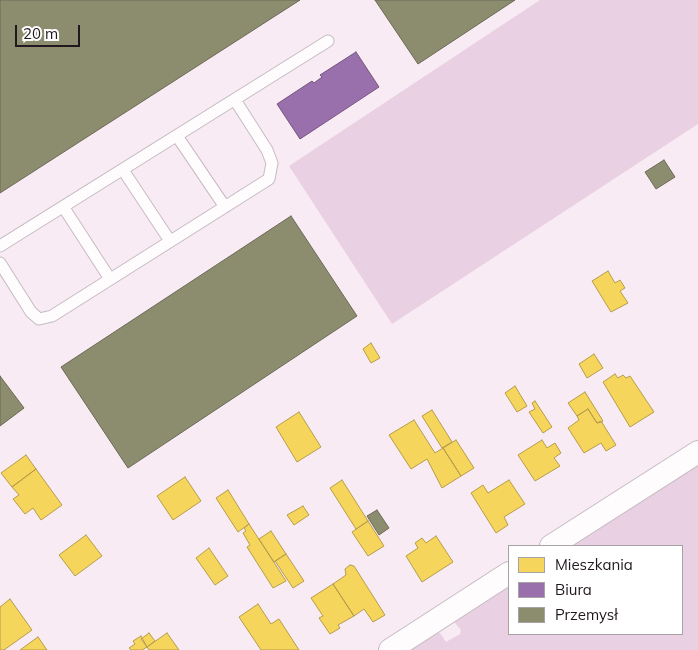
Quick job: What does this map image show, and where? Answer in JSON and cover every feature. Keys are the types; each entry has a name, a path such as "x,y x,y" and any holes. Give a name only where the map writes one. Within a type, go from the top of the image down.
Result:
{"street":[{"path":"553,545 698,452"},
{"path":"390,650 508,574"}],"lane":[{"path":"0,246 64,208 328,40"},
{"path":"0,262 31,312 39,319 52,316 269,179 272,163 267,150 235,100"},
{"path":"177,136 225,207"},
{"path":"123,170 170,241"},
{"path":"64,208 110,279"}],"shaded area":[{"path":"540,0 698,0 698,124 392,324 289,166"},
{"path":"698,463 698,650 405,650 433,631 440,633 446,642 460,634 461,630 455,623 456,616 508,583 508,635 683,635 683,545 568,545"}],"building: Mieszkania":[{"path":"608,271 615,283 620,280 625,288 620,291 628,303 611,312 592,281"},
{"path":"371,343 380,358 371,363 363,349"},
{"path":"594,354 603,368 587,378 579,364"},
{"path":"615,374 618,378 623,375 626,378 630,376 654,412 630,427 603,382"},
{"path":"515,386 527,406 517,412 505,393"},
{"path":"585,392 602,422 597,423 588,409 577,416 568,403"},
{"path":"535,401 552,427 543,433 529,412 535,409 532,403"},
{"path":"588,409 597,423 601,421 616,445 606,451 601,443 584,453 568,428 579,420 577,416"},
{"path":"432,410 452,442 442,448 422,416"},
{"path":"299,412 321,447 297,462 276,427"},
{"path":"414,420 435,453 443,448 461,476 442,488 427,459 411,469 389,435"},
{"path":"456,440 474,468 461,476 443,448"},
{"path":"542,440 547,448 555,443 561,453 554,458 560,466 535,481 518,455"},
{"path":"26,455 36,469 12,487 1,473"},
{"path":"36,469 62,505 41,520 33,508 25,514 13,499 19,495 12,487"},
{"path":"185,477 201,501 173,520 157,496"},
{"path":"342,480 368,521 356,529 330,488"},
{"path":"509,480 525,504 504,517 508,525 496,533 471,493 483,485 488,493"},
{"path":"228,490 249,524 238,532 216,498"},
{"path":"303,506 309,515 294,525 287,515"},
{"path":"368,521 384,546 368,556 352,532"},
{"path":"249,524 286,581 273,588 247,547 250,545 243,533 246,531 244,528"},
{"path":"271,531 286,554 274,562 259,539"},
{"path":"86,535 102,556 75,576 59,555"},
{"path":"436,536 453,562 422,582 406,556 418,548 415,543 422,538 426,543"},
{"path":"209,548 228,576 215,585 196,558"},
{"path":"286,554 304,581 293,588 275,561"},
{"path":"350,565 354,566 385,615 373,622 364,609 354,616 333,584 346,575 345,569"},
{"path":"333,584 354,616 338,625 340,628 330,634 319,618 323,616 311,598"},
{"path":"10,599 32,630 4,650 0,650 0,607"},
{"path":"258,604 271,624 279,619 299,650 261,650 239,617"},
{"path":"149,633 155,641 147,647 141,639"},
{"path":"167,633 179,650 149,650 147,647"},
{"path":"141,636 147,647 142,650 131,650 129,648 135,644 133,641"},
{"path":"38,637 47,650 20,650"}],"building: Biura":[{"path":"356,52 379,87 300,139 277,104 312,81 314,83 322,77 320,75"}],"building: Przemysł":[{"path":"0,0 300,0 0,193"},
{"path":"375,0 515,0 418,64"},
{"path":"664,160 675,177 656,189 645,172"},
{"path":"291,216 357,316 128,468 61,367"},
{"path":"0,376 24,408 0,426"},
{"path":"377,510 389,528 379,535 367,516"}]}
